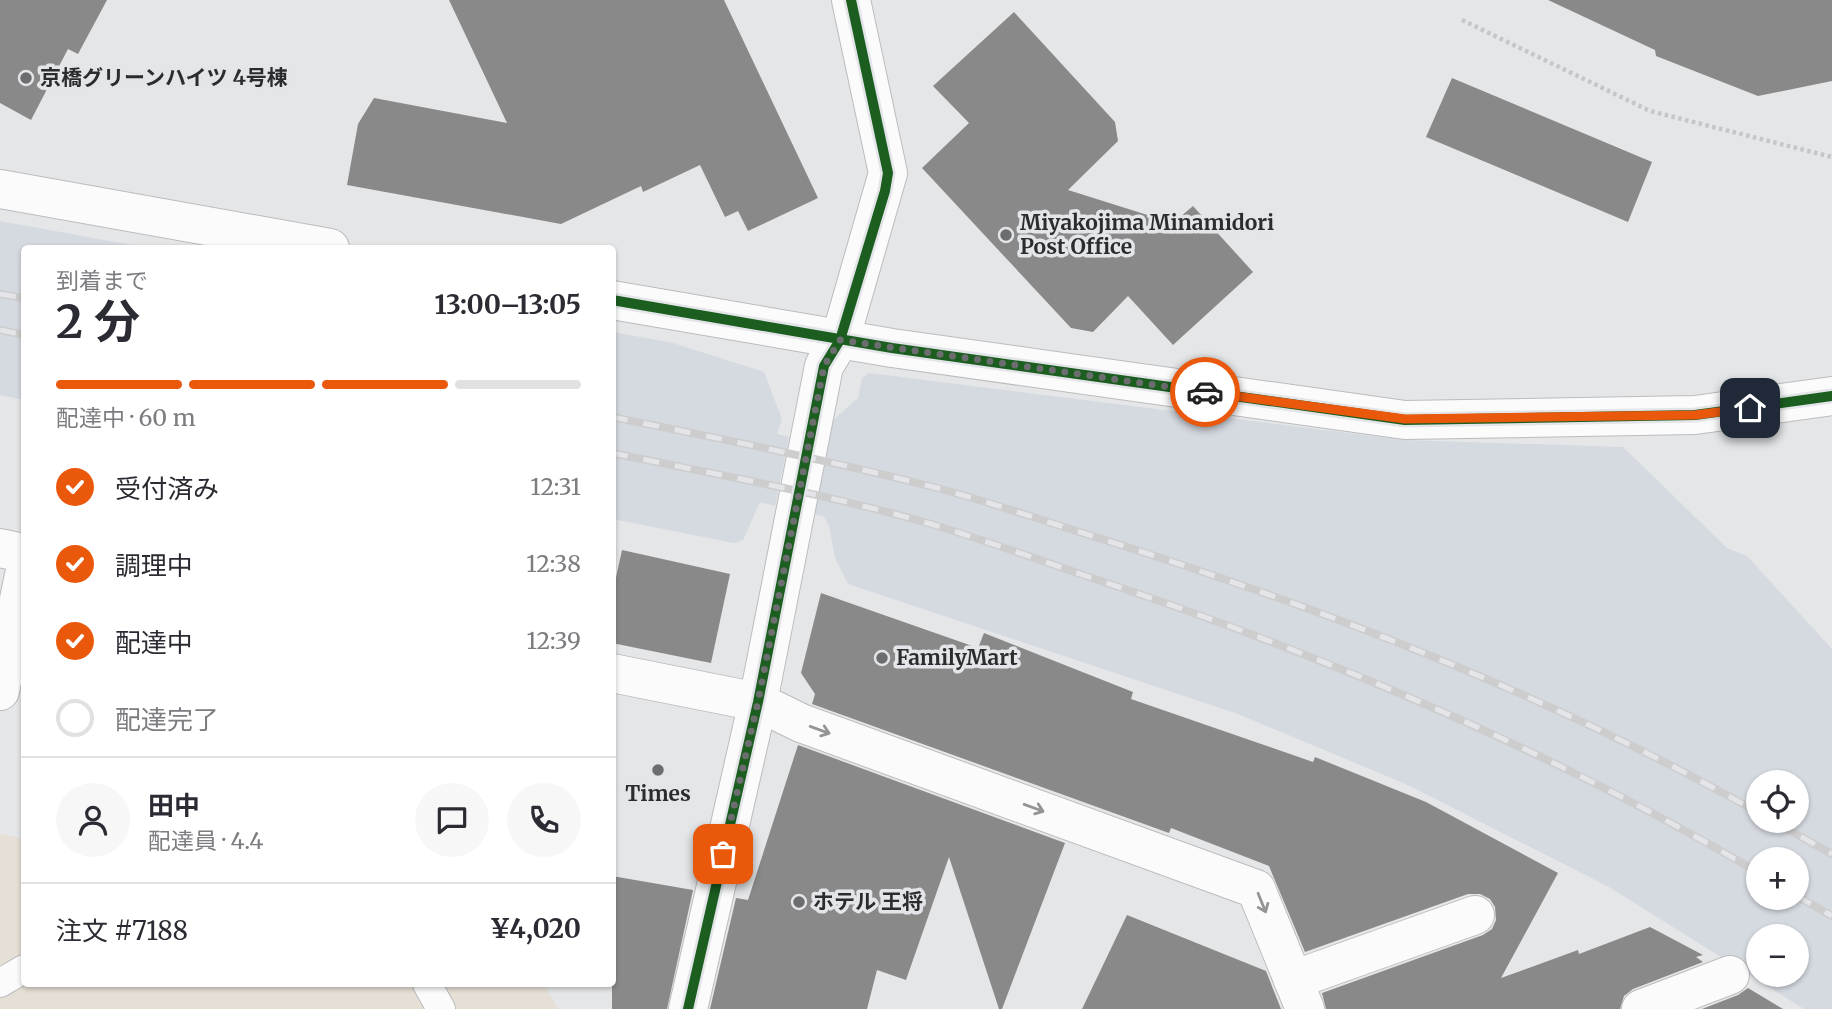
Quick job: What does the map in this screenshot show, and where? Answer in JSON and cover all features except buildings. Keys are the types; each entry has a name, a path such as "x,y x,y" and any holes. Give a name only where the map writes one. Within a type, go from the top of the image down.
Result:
{"street":[{"path":"688,1009 758,702 824,366 840,340 888,173 850,0"},
{"path":"0,188 314,245"},
{"path":"616,301 840,340 1405,419 1695,415 1832,396"},
{"path":"0,548 21,552"},
{"path":"0,691 21,590"},
{"path":"616,674 758,702 801,723 1256,889 1299,995 1475,915"},
{"path":"1640,1009 1730,975"}],"lane":[{"path":"0,983 21,971"},
{"path":"429,987 442,1009"}],"path":[{"path":"1462,20 1650,111 1832,157"}],"shaded area":[{"path":"0,221 132,245 21,245 21,399 0,395"},
{"path":"616,333 673,343 764,372 782,419 777,434 789,437 775,506 760,502 743,540 734,543 616,520"},
{"path":"869,373 1403,440 1623,447 1727,548 1747,556 1832,649 1832,1009 1804,1009 1769,987 1809,987 1809,924 1746,924 1746,973 1609,887 1408,785 1238,714 848,584 835,558 829,526 824,517 812,513 832,421 858,398 862,378"},
{"path":"0,834 21,838 21,987 546,987 558,1009 0,1009"}],"railway":[{"path":"0,294 21,298"},
{"path":"0,330 21,334"},
{"path":"616,418 941,489 1189,567 1356,627 1521,694 1602,731 1746,806"},
{"path":"616,454 813,494 931,524 1262,638 1432,707 1515,745 1598,785 1746,866"},
{"path":"1794,833 1832,854"},
{"path":"1809,903 1832,916"}],"cycle path":[{"path":"688,1009 758,702 824,366 840,340 888,173 851,0"},
{"path":"616,301 892,348 1405,420 1695,415 1832,396"}],"way so far":[{"path":"723,854 758,702 824,366 840,340 1205,392"}],"place":[{"name":"京橋グリーンハイツ 4号棟","path":"26,78"},
{"name":"Miyakojima Minamidori Post Office","path":"1006,235"},
{"name":"FamilyMart","path":"882,658"},
{"name":"Times","path":"658,770"},
{"name":"ホテル 王将","path":"799,902"}],"route":[{"path":"1205,392 1405,419 1695,415 1750,408"}]}
